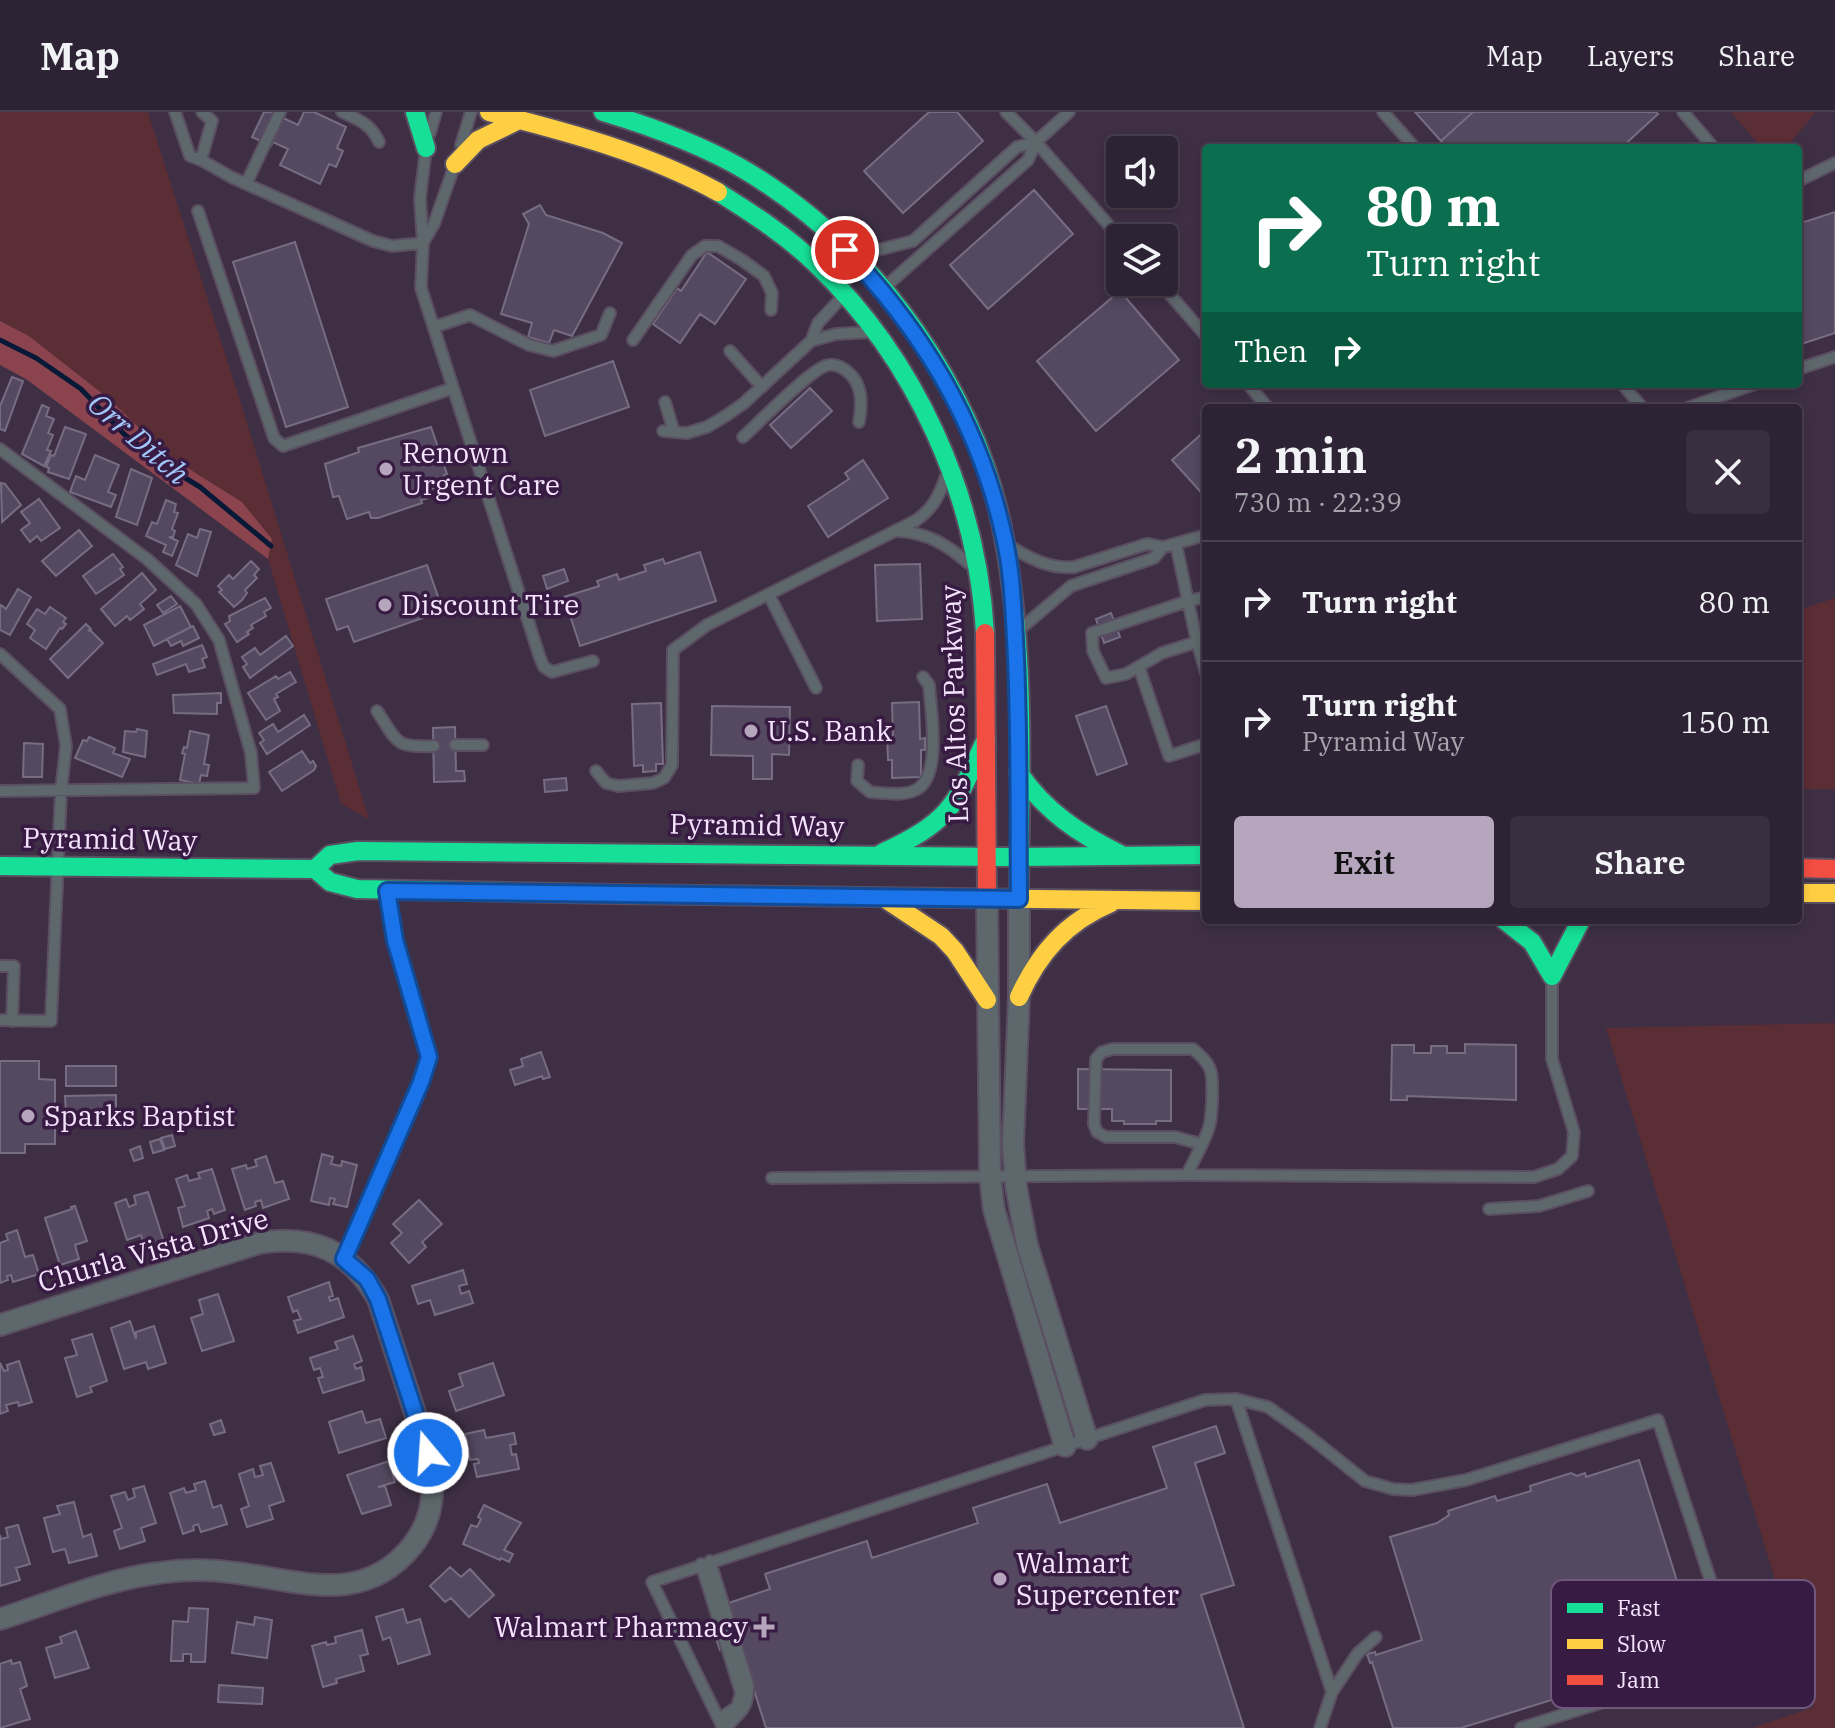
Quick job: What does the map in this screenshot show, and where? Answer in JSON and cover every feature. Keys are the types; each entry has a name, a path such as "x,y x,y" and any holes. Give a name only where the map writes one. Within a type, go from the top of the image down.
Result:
{"main road":[{"path":"415,112 426,148"},
{"name":"Los Altos Parkway","path":"489,112 642,156 718,191 799,250 876,332 911,384 949,467 969,529 978,571 984,631 987,899"},
{"path":"603,112 687,142 788,199 845,250 882,289 912,328 941,374 973,438 995,499 1005,542 1015,635 1019,899"},
{"path":"455,164 481,137 519,120"},
{"path":"718,191 745,193 763,203 852,279 882,289"},
{"path":"844,295 869,299 883,313 950,416 973,438"},
{"path":"879,854 936,824 960,792 986,739"},
{"path":"1019,773 1039,801 1056,817 1123,855"},
{"name":"Pyramid Way","path":"315,869 320,860 346,851 1019,857 1202,855"},
{"name":"Pyramid Way","path":"0,866 315,869 333,884 387,891 1202,901"},
{"path":"1802,868 1835,869"},
{"path":"1802,893 1835,893"},
{"path":"884,898 941,936 955,951 987,1000"},
{"path":"1019,997 1028,976 1062,930 1077,917 1122,899"},
{"path":"1509,924 1532,942 1552,976"},
{"path":"1552,976 1579,924"}],"street":[{"name":"Los Altos Parkway","path":"987,899 990,1177 994,1210 1065,1446"},
{"path":"1019,899 1013,1144 1015,1176 1027,1245 1087,1439"},
{"name":"Churla Vista Drive","path":"0,1325 259,1243 302,1241 323,1247 344,1259 367,1279 378,1299 433,1472 429,1515 421,1533 404,1556 386,1571 366,1580 326,1586 222,1571 158,1573 125,1579 0,1619"}],"lane":[{"path":"175,112 190,156 373,241 392,246 423,243"},
{"path":"201,160 212,121 202,112"},
{"path":"246,184 280,112"},
{"path":"342,112 374,130 379,142"},
{"path":"436,112 426,148 420,198 423,243 421,288 544,667 552,672 563,671 593,661"},
{"path":"423,243 434,224 471,112"},
{"path":"1006,112 1108,224"},
{"path":"882,289 1028,160 1036,142 1069,112"},
{"path":"1383,112 1411,144"},
{"path":"1683,112 1711,144"},
{"path":"845,250 878,250 913,241 1017,147 1036,142"},
{"path":"1802,179 1835,163"},
{"path":"198,211 278,443 283,446 453,388"},
{"path":"633,340 692,255 705,246 718,246 764,276 772,293 771,310"},
{"path":"665,402 668,432 687,433 707,427 744,403 811,341 818,323 844,295"},
{"path":"1171,296 1202,331"},
{"path":"434,327 470,315 529,345 553,351 601,335 610,313"},
{"path":"811,341 852,332 876,332"},
{"path":"730,351 762,387"},
{"path":"1802,368 1835,357"},
{"path":"743,437 813,372 829,364 846,369 857,381 862,406 859,422"},
{"path":"1251,388 1265,404"},
{"path":"1626,388 1640,404"},
{"path":"1698,404 1744,388"},
{"path":"0,449 147,559 196,604 219,640 251,753 254,788 0,791"},
{"path":"596,771 606,783 618,786 653,783 664,778 672,765 673,650 707,625 928,512 938,499 949,467"},
{"path":"896,531 916,532 935,538 978,571"},
{"path":"1005,542 1024,556 1063,568 1147,544 1163,547 1202,536"},
{"path":"1176,544 1202,659"},
{"path":"1015,635 1071,586 1154,558 1163,547"},
{"path":"769,595 816,688"},
{"path":"1197,642 1162,653 1126,674 1106,678 1093,651 1092,633 1202,598"},
{"path":"0,654 60,709 66,746 61,791 51,1021 0,1020"},
{"path":"1139,667 1169,756 1202,745"},
{"path":"858,765 857,781 870,792 917,790 929,777 932,751 929,685 923,677"},
{"path":"377,711 398,743 409,747 434,746"},
{"path":"455,745 483,745"},
{"path":"344,1259 429,1057 395,940 387,891"},
{"path":"0,966 14,966 12,1021"},
{"path":"772,1178 1187,1175 1534,1177 1558,1169 1572,1156 1574,1132 1552,1059 1552,976"},
{"path":"1187,1175 1201,1144 1211,1121 1211,1071 1193,1049 1113,1049 1102,1052 1096,1059 1094,1124 1097,1132 1106,1137 1175,1137 1201,1144"},
{"path":"1489,1209 1539,1206 1588,1191"},
{"path":"1236,1399 1332,1692"},
{"path":"722,1725 652,1582 1205,1400 1236,1399 1271,1409 1365,1481 1393,1489 1412,1490 1466,1480 1658,1420 1710,1580"},
{"path":"705,1563 741,1693 737,1707 722,1725"},
{"path":"705,1563 748,1684 749,1699 745,1709 722,1725"},
{"path":"1320,1728 1332,1692 1358,1653 1376,1637"},
{"path":"1521,1728 1584,1708"}],"shaded area":[{"path":"0,112 148,112 369,819 341,804 268,559 272,539 242,502 170,457 108,398 29,336 0,321"},
{"path":"1731,112 1816,112 1789,144 1759,144"},
{"path":"0,321 29,336 108,398 170,457 242,502 272,539 268,559 26,379 0,365"},
{"path":"1835,598 1835,789 1802,789 1802,609"},
{"path":"1835,1023 1835,1728 1752,1728 1815,1708 1815,1580 1775,1580 1606,1028"}],"building":[{"path":"264,112 277,112 298,125 304,112 314,112 346,127 337,148 343,151 336,167 329,164 320,184 280,165 288,149 273,142 271,146 252,137"},
{"path":"929,112 957,112 983,141 903,213 864,171"},
{"path":"1415,112 1473,112 1441,141"},
{"path":"1473,112 1658,114 1625,144 1444,144 1441,141"},
{"path":"1034,190 1073,234 988,309 950,265"},
{"path":"540,205 546,215 603,233 622,243 572,336 554,330 549,343 528,337 532,323 501,314 529,224 523,214"},
{"path":"1835,212 1835,333 1802,344 1802,223"},
{"path":"295,242 348,407 286,427 233,262"},
{"path":"707,252 746,279 715,324 700,314 680,343 653,324 677,288 681,291"},
{"path":"1114,296 1124,296 1179,360 1096,431 1037,361"},
{"path":"613,361 629,407 545,436 530,390"},
{"path":"12,377 23,381 5,431 0,429 0,406"},
{"path":"810,388 832,411 791,448 770,425"},
{"path":"42,405 49,408 46,416 54,419 48,433 53,435 47,450 51,451 44,466 22,454"},
{"path":"65,427 86,434 69,479 48,472 49,468 46,467 51,455 54,456"},
{"name":"Renown Urgent Care","path":"431,427 447,474 444,475 447,484 425,491 428,498 421,500 422,503 378,518 371,518 369,512 347,519 339,496 333,497 325,464 359,452 358,448"},
{"path":"1202,434 1202,494 1172,460"},
{"path":"95,455 119,465 108,492 116,495 111,507 70,492 76,476 85,480"},
{"path":"863,460 888,498 828,537 808,506 849,479 845,473"},
{"path":"131,469 152,478 137,525 116,517"},
{"path":"1,483 21,505 2,522"},
{"path":"39,499 60,528 41,541 37,536 30,542 21,530 30,523 21,512"},
{"path":"166,500 176,504 174,512 178,513 172,529 175,531 173,537 169,537 178,541 172,556 163,552 166,545 146,536 152,522 157,524"},
{"path":"200,529 211,532 197,576 176,565 188,534 197,538"},
{"path":"79,530 92,546 56,576 42,561"},
{"path":"700,552 716,601 580,646 564,597 599,586 597,581 617,574 619,580 646,571 644,565 663,559 665,564"},
{"path":"113,554 123,567 120,569 124,575 96,594 83,576"},
{"path":"251,561 259,569 254,575 257,578 234,607 219,592 222,590 218,586 229,575 233,579"},
{"path":"920,564 922,619 877,621 875,565"},
{"name":"Discount Tire","path":"427,565 443,611 354,642 348,626 337,630 326,599"},
{"path":"564,569 568,581 547,589 543,576"},
{"path":"142,573 156,590 140,604 144,609 130,620 127,616 115,626 101,609"},
{"path":"18,589 31,597 10,635 0,630 0,607 6,609"},
{"path":"171,596 177,604 163,613 157,605"},
{"path":"265,598 271,608 264,612 266,616 251,625 253,628 247,632 249,634 237,642 225,624 230,621 229,616"},
{"path":"180,606 191,627 154,646 144,625"},
{"path":"50,607 66,618 63,622 66,624 46,649 30,638 35,630 27,624 37,609 45,614"},
{"path":"1111,613 1120,637 1104,643 1096,619"},
{"path":"86,624 91,629 88,631 103,643 68,678 50,659"},
{"path":"193,626 199,638 183,646 181,641 171,646 167,639"},
{"path":"286,636 293,646 250,678 243,667 247,664 242,657 255,648 260,655"},
{"path":"202,645 207,657 202,659 205,667 189,672 186,664 157,675 153,664"},
{"path":"290,672 296,682 276,694 278,697 274,699 280,711 266,720 248,693 276,676 278,679"},
{"path":"221,693 217,714 174,713 173,695"},
{"path":"919,702 920,739 925,738 925,750 921,750 921,777 892,778 887,735 893,735 892,703"},
{"path":"661,703 663,764 656,764 656,771 643,772 643,765 634,766 632,704"},
{"name":"U.S. Bank","path":"712,706 790,707 789,755 772,754 772,779 753,779 753,756 711,755"},
{"path":"1106,706 1127,764 1097,775 1076,716"},
{"path":"304,715 310,725 267,754 260,743 264,740 259,733 273,724 278,732"},
{"path":"455,727 456,771 464,771 465,781 434,782 433,728"},
{"path":"137,729 147,731 145,757 123,752 125,731 136,732"},
{"path":"190,731 209,735 204,764 209,765 207,776 201,775 199,784 180,780 185,754 182,753 184,747 187,748"},
{"path":"89,737 115,748 113,753 130,759 122,777 75,758 83,740 87,741"},
{"path":"24,743 43,744 42,777 23,777"},
{"path":"302,751 310,763 313,761 316,766 314,770 282,791 269,772"},
{"path":"566,778 567,790 545,792 544,780"},
{"path":"1465,1044 1516,1045 1516,1100 1407,1096 1407,1100 1391,1100 1392,1045 1414,1045 1414,1053 1431,1053 1431,1046 1447,1046 1447,1053 1465,1053"},
{"path":"541,1052 550,1077 543,1079 542,1076 515,1085 510,1070 523,1066 521,1059"},
{"name":"Sparks Baptist","path":"0,1061 39,1061 39,1079 55,1080 55,1144 25,1144 25,1153 0,1153"},
{"path":"66,1066 116,1066 116,1086 66,1086"},
{"path":"1078,1069 1171,1070 1171,1121 1124,1124 1124,1121 1112,1121 1112,1109 1078,1109"},
{"path":"116,1095 116,1116 66,1116 65,1096"},
{"path":"172,1135 175,1146 165,1149 161,1138"},
{"path":"160,1139 164,1150 153,1153 150,1142"},
{"path":"140,1146 143,1158 134,1161 130,1150"},
{"path":"322,1154 333,1157 331,1164 341,1166 342,1161 357,1165 347,1207 333,1204 335,1199 330,1198 329,1205 311,1201"},
{"path":"266,1156 275,1183 283,1181 289,1199 263,1208 261,1200 255,1202 256,1206 245,1210 232,1169 257,1166 255,1160"},
{"path":"212,1169 225,1210 214,1214 212,1209 207,1211 209,1218 183,1227 178,1208 185,1206 176,1179 187,1175 189,1181 200,1178 198,1173"},
{"path":"148,1192 164,1242 145,1248 141,1235 127,1240 115,1203 126,1199 129,1207 136,1204 134,1196"},
{"path":"419,1200 442,1224 422,1242 426,1247 409,1263 391,1243 402,1233 393,1224"},
{"path":"75,1206 87,1241 75,1245 79,1259 60,1265 45,1218"},
{"path":"17,1230 25,1257 33,1255 39,1274 13,1282 11,1275 0,1283 0,1243 8,1240 6,1234"},
{"path":"463,1270 467,1284 459,1286 461,1294 469,1291 473,1303 435,1315 430,1300 418,1304 412,1286"},
{"path":"329,1282 333,1296 329,1297 330,1301 338,1298 344,1317 298,1333 294,1321 301,1319 297,1310 293,1312 288,1297"},
{"path":"218,1294 234,1341 202,1351 191,1318 203,1314 199,1300"},
{"path":"130,1321 136,1339 136,1332 154,1326 166,1363 148,1369 146,1362 124,1369 111,1328"},
{"path":"92,1334 107,1381 90,1387 92,1392 77,1397 65,1358 77,1355 72,1340"},
{"path":"353,1336 362,1361 354,1364 356,1369 361,1367 364,1380 323,1393 318,1378 323,1377 320,1368 314,1370 310,1358 338,1349 335,1342"},
{"path":"19,1361 32,1402 19,1406 18,1402 6,1405 8,1411 0,1414 0,1363 4,1371 8,1370 7,1365"},
{"path":"493,1363 504,1395 456,1411 449,1391 463,1386 459,1374"},
{"path":"362,1411 366,1423 380,1419 386,1438 339,1453 329,1422"},
{"path":"221,1420 225,1432 214,1435 210,1424"},
{"name":"Walmart Supercenter","path":"1216,1426 1225,1453 1195,1463 1234,1585 1201,1595 1244,1728 766,1728 739,1643 720,1650 711,1624 730,1618 726,1604 770,1589 765,1574 867,1541 872,1558 978,1523 973,1508 1047,1484 1060,1523 1167,1488 1153,1447"},
{"path":"484,1430 486,1438 514,1433 516,1444 510,1445 512,1455 516,1454 519,1469 477,1477 474,1464 479,1463 478,1459 470,1460 465,1434"},
{"path":"1639,1460 1677,1580 1551,1580 1551,1700 1461,1728 1393,1728 1367,1654 1375,1652 1376,1655 1422,1640 1390,1537 1437,1523 1449,1515 1448,1511 1495,1496 1497,1501 1531,1491 1530,1486 1571,1473 1577,1476 1585,1473 1586,1477"},
{"path":"389,1461 395,1482 378,1487 385,1486 391,1505 362,1514 347,1475"},
{"path":"271,1463 284,1501 269,1506 273,1519 247,1527 241,1509 249,1506 239,1474 253,1469 255,1477 263,1475 260,1466"},
{"path":"205,1481 213,1508 221,1505 227,1524 201,1532 198,1524 193,1526 194,1530 183,1534 170,1493 184,1488 186,1493 196,1490 194,1484"},
{"path":"144,1486 156,1523 141,1528 145,1541 120,1549 114,1531 122,1528 111,1496 125,1492 128,1500 135,1497 133,1489"},
{"path":"74,1502 83,1537 91,1534 97,1556 69,1563 65,1549 53,1552 44,1518 60,1514 57,1506"},
{"path":"484,1505 521,1523 504,1550 513,1554 509,1562 463,1544 471,1525 477,1527"},
{"path":"18,1525 30,1564 16,1568 20,1580 0,1586 0,1535 1,1539 8,1537 6,1528"},
{"path":"450,1567 461,1577 470,1569 494,1595 469,1617 451,1598 445,1602 430,1586"},
{"path":"189,1608 208,1609 205,1662 191,1662 191,1654 183,1654 183,1661 171,1661 173,1621 188,1622"},
{"path":"403,1609 407,1623 420,1619 430,1654 398,1664 390,1637 383,1640 376,1617"},
{"path":"255,1617 272,1620 267,1658 232,1653 237,1622 254,1625"},
{"path":"362,1630 368,1654 360,1656 364,1671 336,1679 337,1683 323,1687 312,1646 336,1643 335,1637"},
{"path":"76,1631 89,1668 55,1678 46,1648 62,1643 60,1637"},
{"path":"11,1660 12,1664 20,1662 27,1686 20,1689 30,1719 0,1728 0,1664"},
{"path":"219,1685 263,1688 262,1704 218,1702"}],"waterway":[{"name":"Orr Ditch","path":"0,340 36,358 81,389 124,434 164,465 200,487 271,546"}],"traffic: fast":[{"path":"415,112 426,148"},
{"path":"603,112 659,130 713,153 795,204 839,242 880,285 916,331 947,381 972,433 992,487 1012,587 1019,676 1021,765 1019,899"},
{"path":"718,192 757,217 816,264 852,302 911,387 935,433 954,481 980,581 985,633"},
{"path":"882,853 923,831 948,809 958,796 986,739"},
{"path":"1019,773 1040,799 1064,820 1120,854"},
{"path":"315,869 330,855 358,851 1006,857 1202,855"},
{"path":"0,866 315,869 330,882 357,889 613,894"},
{"path":"1509,924 1532,942 1552,976"},
{"path":"1552,976 1579,924"}],"traffic: slow":[{"path":"489,112 635,155 718,192"},
{"path":"455,164 478,140 519,120"},
{"path":"1802,893 1835,893"},
{"path":"613,894 1202,901"},
{"path":"884,898 941,936 955,951 987,1000"},
{"path":"1019,997 1035,966 1067,929 1111,903"}],"traffic: jam":[{"path":"985,633 987,899"},
{"path":"1802,868 1835,869"}],"place":[{"name":"Renown Urgent Care","path":"386,469"},
{"name":"Discount Tire","path":"385,605"},
{"name":"U.S. Bank","path":"751,731"},
{"name":"Sparks Baptist","path":"28,1116"},
{"name":"Walmart Supercenter","path":"1000,1579"},
{"name":"Walmart Pharmacy","path":"764,1627"}],"route":[{"path":"428,1453 378,1299 367,1279 344,1259 429,1057 395,940 387,891 1019,899 1017,665 1013,595 1005,539 995,499 980,453 941,374 897,308 845,250"}]}
